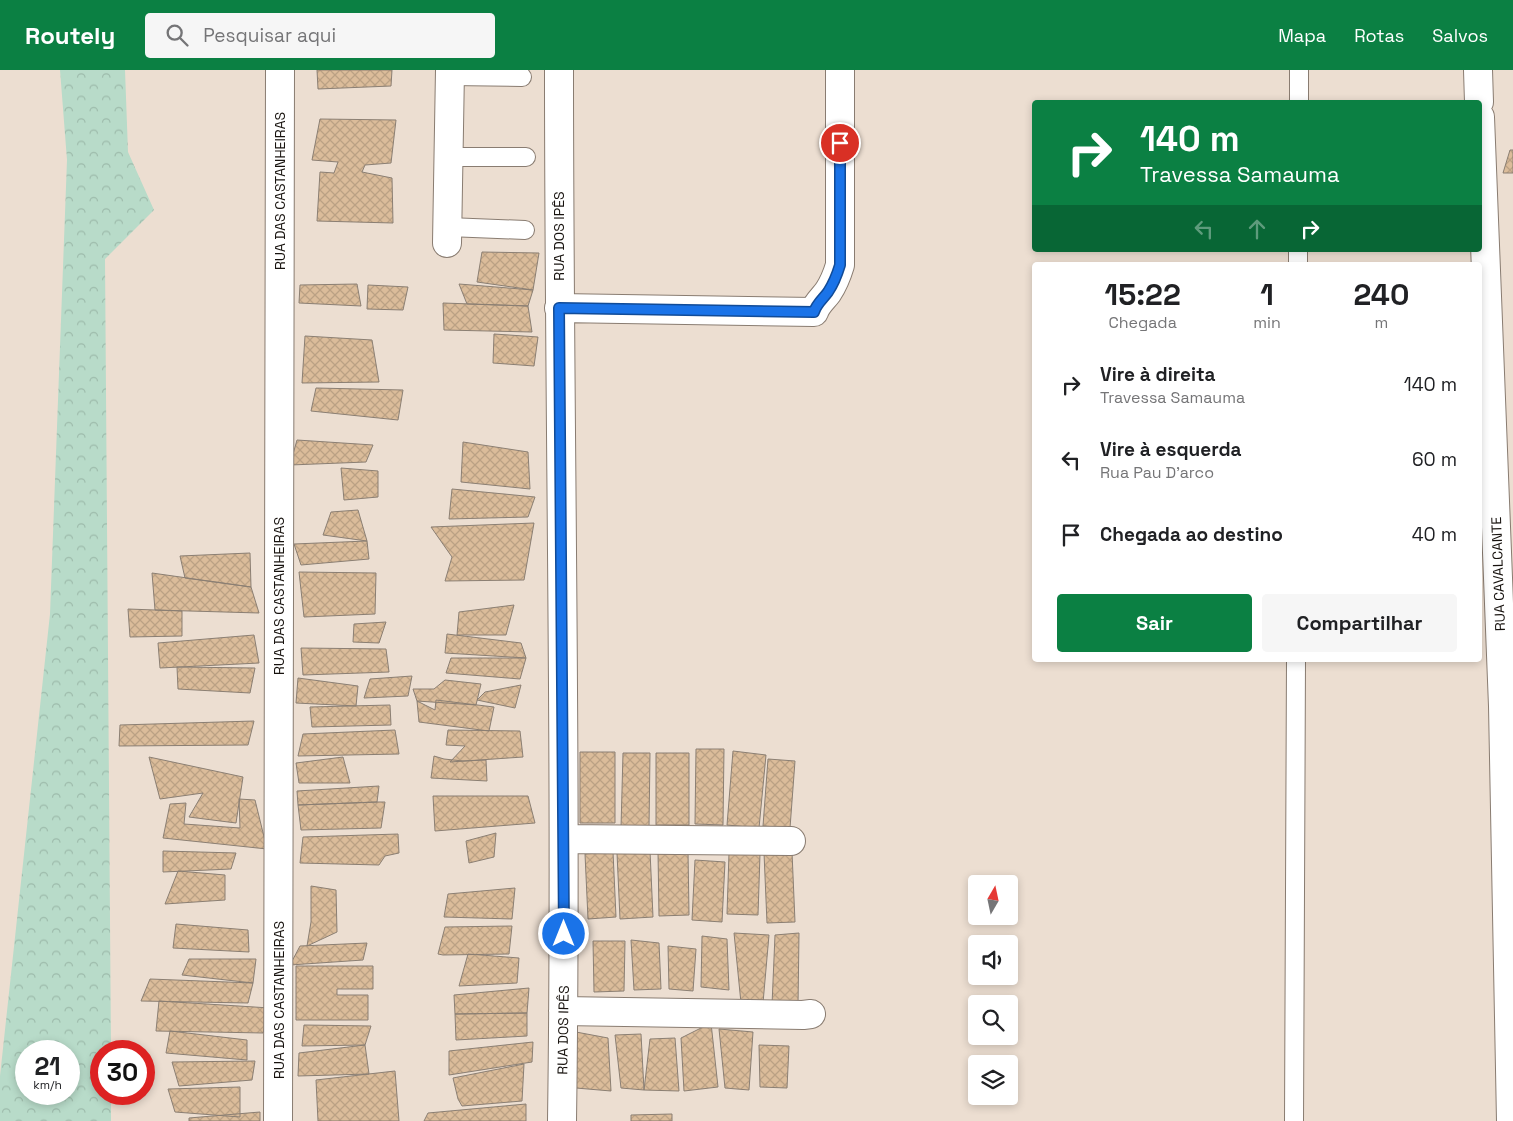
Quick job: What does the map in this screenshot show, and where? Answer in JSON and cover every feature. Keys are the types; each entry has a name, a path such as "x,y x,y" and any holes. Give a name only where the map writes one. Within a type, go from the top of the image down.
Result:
{"street":[{"name":"RUA DAS CASTANHEIRAS","path":"278,1121 280,70"},
{"name":"RUA DOS IPÊS","path":"559,70 559,308 564,839 562,1121"},
{"path":"559,308 814,312 816,306 835,280 840,265 840,70"},
{"path":"1478,70 1479,100"},
{"path":"448,235 450,73"},
{"name":"RUA CAVALCANTE","path":"1482,162 1509,769 1511,1121"},
{"path":"564,839 791,840"},
{"path":"563,1011 811,1014"}],"lane":[{"path":"1299,70 1299,100"},
{"path":"450,73 522,77"},
{"path":"448,157 526,157"},
{"path":"448,235 525,230"},
{"path":"1294,1121 1296,662"}],"green space":[{"path":"60,70 125,70 128,152 154,210 105,259 111,1040 90,1040 90,1105 111,1105 111,1121 0,1121 0,1076 50,614 67,160"}],"building":[{"path":"317,70 392,70 391,86 318,89"},
{"path":"320,119 396,120 391,163 365,165 362,172 392,178 393,223 317,221 320,172 334,173 338,162 312,160"},
{"path":"1510,150 1513,150 1513,173 1503,173"},
{"path":"482,252 539,253 533,290 477,282"},
{"path":"357,284 361,306 299,303 300,285"},
{"path":"459,284 533,290 528,306 467,304"},
{"path":"368,285 408,287 403,310 367,309"},
{"path":"443,303 528,306 532,332 444,330"},
{"path":"494,334 538,337 534,366 493,363"},
{"path":"305,336 372,340 379,382 302,383"},
{"path":"316,388 403,390 398,420 311,411"},
{"path":"297,440 373,445 366,462 290,465"},
{"path":"463,442 528,452 530,489 461,482"},
{"path":"341,468 378,471 378,497 344,500"},
{"path":"452,489 535,497 528,517 449,519"},
{"path":"358,510 367,541 323,535 331,512"},
{"path":"534,523 524,580 445,581 452,557 431,527"},
{"path":"367,541 369,559 301,565 294,544"},
{"path":"250,553 251,587 185,578 180,556"},
{"path":"299,572 376,573 375,614 304,617"},
{"path":"152,573 251,587 259,613 155,610"},
{"path":"514,605 506,635 457,635 459,612"},
{"path":"128,609 182,611 182,636 130,637"},
{"path":"386,622 379,643 353,642 354,624"},
{"path":"447,634 521,643 526,658 445,653"},
{"path":"254,635 259,663 160,668 158,643"},
{"path":"301,648 386,649 389,672 303,675"},
{"path":"451,658 526,658 520,679 446,673"},
{"path":"177,667 255,668 250,693 178,689"},
{"path":"412,676 408,696 364,698 370,679"},
{"path":"298,678 358,686 356,706 296,703"},
{"path":"445,680 481,684 476,705 417,701 413,689 434,689"},
{"path":"521,685 515,708 477,700 485,692"},
{"path":"436,700 494,707 489,731 419,722 417,701 435,710"},
{"path":"390,705 391,725 312,727 310,707"},
{"path":"254,721 248,745 119,746 120,725"},
{"path":"395,730 399,754 298,756 303,734"},
{"path":"448,730 520,731 523,757 450,762 465,746 446,745"},
{"path":"696,749 724,749 723,825 695,824"},
{"path":"733,751 766,755 759,828 727,825"},
{"path":"580,752 615,752 615,823 580,823"},
{"path":"623,753 650,753 649,828 621,828"},
{"path":"656,753 689,753 689,825 656,825"},
{"path":"434,756 463,761 486,760 487,781 431,778"},
{"path":"149,757 243,777 236,823 189,817 203,793 160,799"},
{"path":"343,757 350,783 299,783 296,763"},
{"path":"768,759 795,761 790,828 763,826"},
{"path":"379,786 377,802 298,805 297,791"},
{"path":"433,796 528,796 535,823 435,831"},
{"path":"239,799 255,800 267,849 163,838 170,804 186,803 184,824 240,828"},
{"path":"385,802 381,828 301,830 298,805"},
{"path":"496,833 494,857 469,863 466,841"},
{"path":"398,834 399,853 385,856 379,865 300,863 303,837"},
{"path":"163,851 236,853 231,869 163,872"},
{"path":"650,851 653,917 620,919 617,853"},
{"path":"688,851 689,915 659,916 658,852"},
{"path":"613,852 616,917 588,919 585,854"},
{"path":"792,852 795,922 767,923 764,853"},
{"path":"729,853 760,854 758,915 727,914"},
{"path":"695,860 725,862 722,922 692,920"},
{"path":"178,871 225,875 225,900 165,904"},
{"path":"311,886 336,890 337,932 307,946 311,922"},
{"path":"515,888 512,919 444,917 448,894"},
{"path":"176,924 248,930 249,952 173,948"},
{"path":"512,926 509,954 438,954 445,927"},
{"path":"734,933 769,935 763,1003 741,1003"},
{"path":"799,933 798,1006 772,1005 775,935"},
{"path":"702,936 727,939 729,990 701,987"},
{"path":"631,940 659,943 661,989 634,990"},
{"path":"593,941 625,941 624,991 594,992"},
{"path":"367,943 363,960 290,965 300,946"},
{"path":"668,946 696,949 693,991 669,989"},
{"path":"468,954 519,958 517,983 459,986"},
{"path":"189,959 256,959 253,983 182,975"},
{"path":"296,966 373,966 373,989 337,989 337,995 368,995 368,1020 296,1020"},
{"path":"150,979 253,983 248,1003 141,1001"},
{"path":"529,988 527,1013 455,1014 454,995"},
{"path":"159,1001 270,1008 263,1033 156,1031"},
{"path":"527,1013 527,1036 456,1040 455,1014"},
{"path":"711,1023 718,1087 684,1091 681,1038"},
{"path":"304,1025 371,1026 365,1045 302,1046"},
{"path":"719,1029 753,1032 749,1090 725,1088"},
{"path":"170,1031 247,1040 247,1060 166,1053"},
{"path":"576,1032 608,1038 611,1091 576,1088"},
{"path":"641,1034 644,1090 621,1088 615,1035"},
{"path":"675,1038 679,1091 644,1090 650,1039"},
{"path":"533,1042 532,1062 449,1075 449,1051"},
{"path":"365,1045 369,1074 298,1076 299,1053"},
{"path":"759,1045 789,1046 787,1088 760,1087"},
{"path":"255,1061 252,1080 179,1086 172,1062"},
{"path":"524,1064 522,1101 462,1106 458,1099 453,1078"},
{"path":"395,1071 399,1121 318,1121 316,1080"},
{"path":"240,1087 240,1117 175,1112 168,1089"},
{"path":"526,1104 526,1121 424,1121 428,1113"},
{"path":"260,1112 260,1121 189,1121 189,1118"},
{"path":"672,1114 672,1121 631,1121 631,1115"}],"route":[{"path":"564,934 559,308 814,312 816,306 835,280 840,265 840,143"}]}
